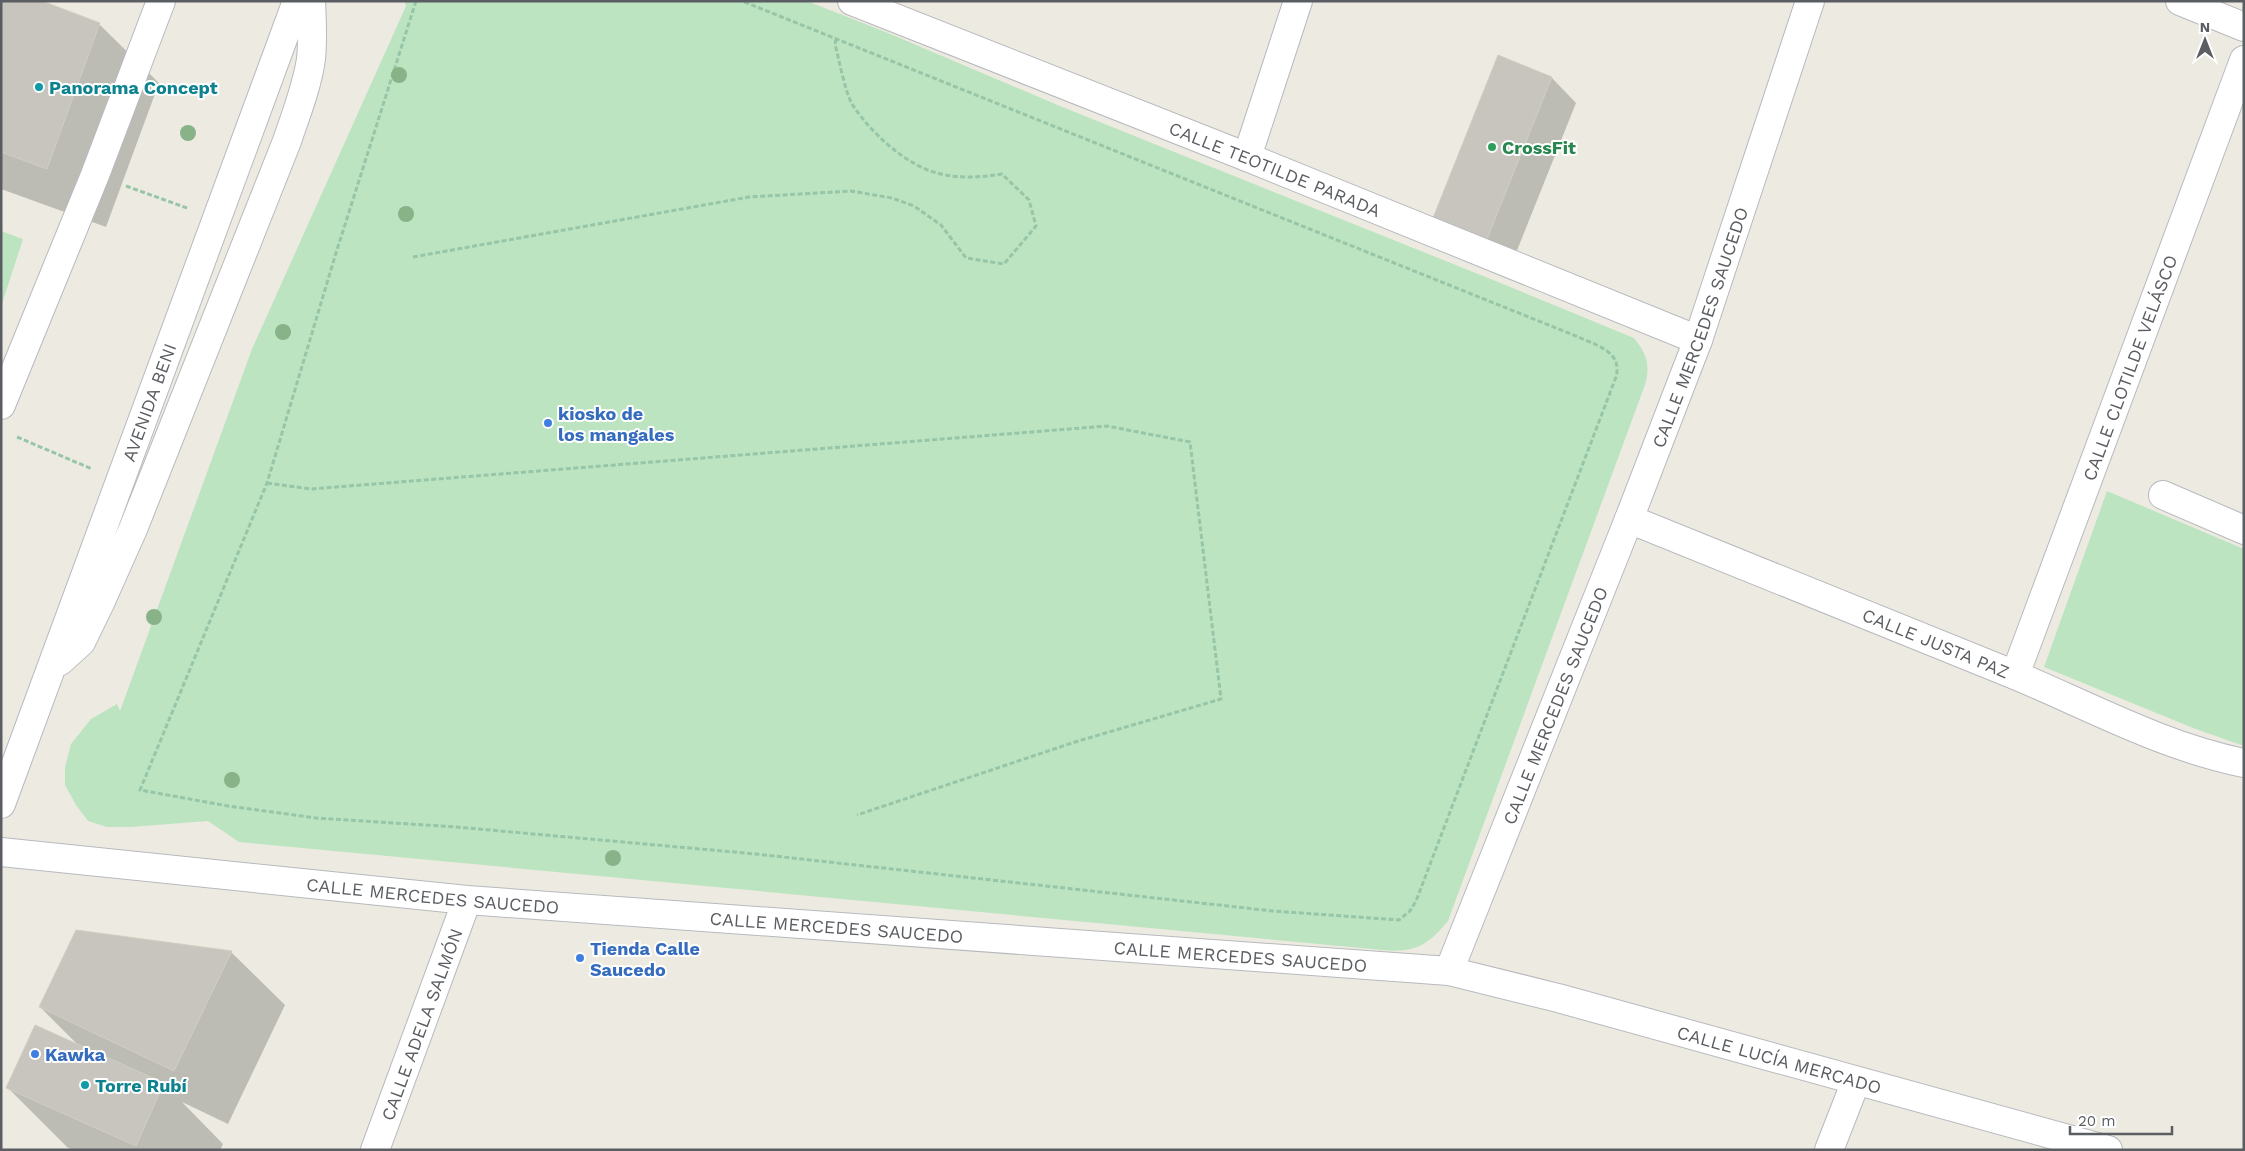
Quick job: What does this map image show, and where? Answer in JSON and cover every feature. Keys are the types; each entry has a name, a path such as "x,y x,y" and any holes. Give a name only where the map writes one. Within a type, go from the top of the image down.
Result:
{"street":[{"path":"1,405 96,175 161,1"},
{"name":"AVENIDA BENI","path":"1,804 121,483 212,224 297,1"},
{"path":"52,668 81,642 100,603 133,529 256,221 287,141 311,60 313,32 311,1"},
{"name":"CALLE TEOTILDE PARADA","path":"852,1 1247,157 1698,340"},
{"path":"1247,157 1298,1"},
{"name":"CALLE MERCEDES SAUCEDO","path":"1,852 467,900 1448,971 1629,519 1698,340 1810,1"},
{"path":"2180,1 2244,27"},
{"name":"CALLE CLOTILDE VELÁSCO","path":"2015,675 2244,60"},
{"path":"2163,495 2244,530"},
{"name":"CALLE JUSTA PAZ","path":"1629,519 2015,675 2156,736 2227,760 2244,763"},
{"name":"CALLE ADELA SALMÓN","path":"375,1150 467,900"},
{"name":"CALLE LUCÍA MERCADO","path":"1448,971 1558,998 2108,1150"},
{"path":"1829,1150 1856,1081"}],"path":[{"path":"416,1 336,253 267,483 140,790 228,806 316,818 456,827 756,854 1273,911 1399,920 1410,911 1416,901 1485,725 1616,377 1618,366 1614,355 1576,336 742,1"},
{"path":"413,257 748,196 851,191 892,198 914,206 941,225 966,258 1004,264 1036,226 1029,200 1002,174 971,178 940,174 902,157 882,141 851,102 835,44 836,39"},
{"path":"126,186 194,210"},
{"path":"267,483 311,489 1107,426 1190,442 1221,699 1074,742 857,815"},
{"path":"17,437 97,471"}],"green space":[{"path":"404,1 807,1 1060,106 1634,338 1646,358 1648,369 1646,382 1448,921 1440,930 1420,946 1393,951 239,842 208,821 107,827 88,821 65,785 65,767 71,744 91,719 117,704 120,711 252,349 406,6"},
{"path":"1,231 23,239 1,307"},
{"path":"2107,491 2244,549 2244,746 2193,728 2044,667"}],"building":[{"name":"Panorama Concept","path":"1,1 42,1 100,23 47,169 1,152"},
{"name":"CrossFit","path":"1498,55 1552,77 1487,239 1433,218"},
{"path":"76,930 232,951 174,1071 39,1007"},
{"name":"Torre Rubí","path":"35,1025 164,1083 136,1146 6,1088"}],"place":[{"name":"Panorama Concept","path":"39,87"},
{"name":"CrossFit","path":"1492,147"},
{"name":"kiosko de los mangales","path":"548,423"},
{"name":"Tienda Calle Saucedo","path":"580,958"},
{"name":"Kawka","path":"35,1054"},
{"name":"Torre Rubí","path":"85,1085"}]}
